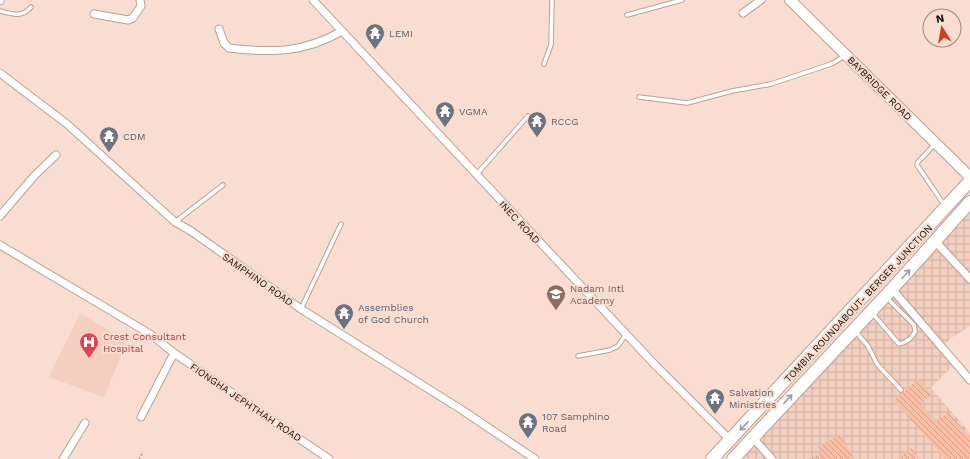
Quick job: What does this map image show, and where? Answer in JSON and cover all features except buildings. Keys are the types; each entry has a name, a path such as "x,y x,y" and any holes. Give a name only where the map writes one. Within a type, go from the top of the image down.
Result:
{"main road":[{"name":"TOMBIA ROUNDABOUT- BERGER JUNCTION","path":"712,459 970,182"},
{"name":"TOMBIA ROUNDABOUT- BERGER JUNCTION","path":"734,459 889,292 970,202"}],"street":[{"path":"94,14 128,20 133,18 141,6 140,0"},
{"name":"INEC ROAD","path":"314,0 626,334 730,440"},
{"path":"743,14 761,0"},
{"name":"BAYBRIDGE ROAD","path":"790,0 970,177"},
{"path":"219,29 224,43 229,48 284,51 309,46 330,38 342,30"},
{"name":"SAMPHINO ROAD","path":"0,73 67,124 174,222 191,231 301,309 462,410 535,459"},
{"path":"0,216 35,175 56,155"},
{"path":"935,241 970,278"},
{"name":"FIONGHA JEPHTHAH ROAD","path":"0,246 150,334 174,353 319,456 329,459"},
{"path":"889,292 970,380"},
{"path":"140,417 174,353"},
{"path":"63,459 85,423"},
{"path":"753,438 772,459"}],"lane":[{"path":"544,64 551,46 552,0"},
{"path":"627,15 682,0"},
{"path":"0,11 21,15 27,12 31,7"},
{"path":"640,97 687,103 732,91 771,84 831,64 847,55"},
{"path":"476,175 528,116"},
{"path":"936,143 918,162 917,165 946,207"},
{"path":"174,222 222,185"},
{"path":"301,309 341,224"},
{"path":"870,312 899,344 905,343 912,337 915,332 914,325 889,292"},
{"path":"854,330 868,346 877,364 901,390"},
{"path":"578,356 610,350 618,346 626,334"}],"path":[{"path":"139,459 143,452"}],"shaded area":[{"path":"970,211 970,326 950,339 940,349 953,366 931,388 970,433 970,459 740,459"},
{"name":"Crest Consultant Hospital","path":"80,313 127,341 104,397 49,377"}],"place":[{"name":"LEMI","path":"375,50"},
{"name":"VGMA","path":"445,128"},
{"name":"RCCG","path":"537,138"},
{"name":"CDM","path":"109,153"},
{"name":"Nadam Intl Academy","path":"556,311"},
{"name":"Assemblies of God Church","path":"344,330"},
{"name":"Crest Consultant Hospital","path":"89,359"},
{"name":"Salvation Ministries","path":"715,415"},
{"name":"107 Samphino Road","path":"528,439"}]}
